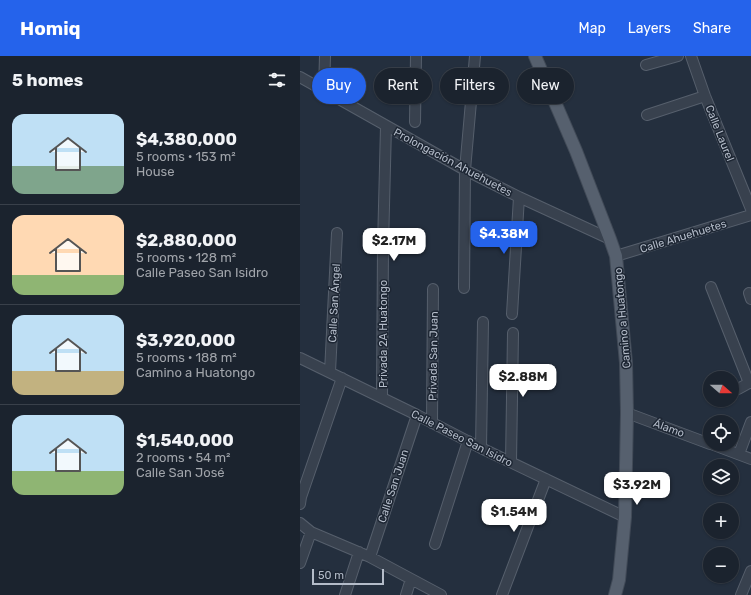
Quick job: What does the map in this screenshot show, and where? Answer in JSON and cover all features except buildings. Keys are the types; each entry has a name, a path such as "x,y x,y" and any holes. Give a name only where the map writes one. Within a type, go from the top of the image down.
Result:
{"main road":[{"name":"Camino a Huatongo","path":"535,56 576,151 616,256 626,363 627,413 625,517 619,580 616,595"}],"street":[{"path":"325,56 325,68"},
{"path":"415,122 416,56"},
{"path":"464,288 465,170 475,56"},
{"path":"646,65 678,56"},
{"name":"Calle Laurel","path":"691,56 705,96 751,209"},
{"name":"Prolongación Ahuehuetes","path":"300,77 312,84"},
{"path":"647,115 705,96"},
{"name":"Prolongación Ahuehuetes","path":"348,104 465,170 610,239"},
{"name":"Privada 2A Huatongo","path":"382,398 383,246 386,126"},
{"path":"512,314 519,197"},
{"name":"Calle Ahuehuetes","path":"616,256 751,215"},
{"name":"Calle San Ángel","path":"330,372 337,233"},
{"path":"711,287 750,383 739,388"},
{"name":"Privada San Juan","path":"432,423 433,289"},
{"path":"481,448 483,322"},
{"path":"511,462 513,333"},
{"name":"Calle Paseo San Isidro","path":"300,358 481,448 625,517"},
{"path":"300,504 301,497 342,378"},
{"name":"Álamo","path":"627,413 703,441"},
{"name":"Calle San Juan","path":"370,557 417,415"},
{"path":"739,454 751,422"},
{"path":"435,544 468,441"},
{"name":"Álamo","path":"730,451 751,459"},
{"path":"502,595 546,479"},
{"path":"301,521 311,532 370,557 440,595"},
{"path":"300,563 311,532"},
{"path":"345,595 359,552"},
{"path":"741,595 751,571"},
{"path":"406,595 411,578"}]}
